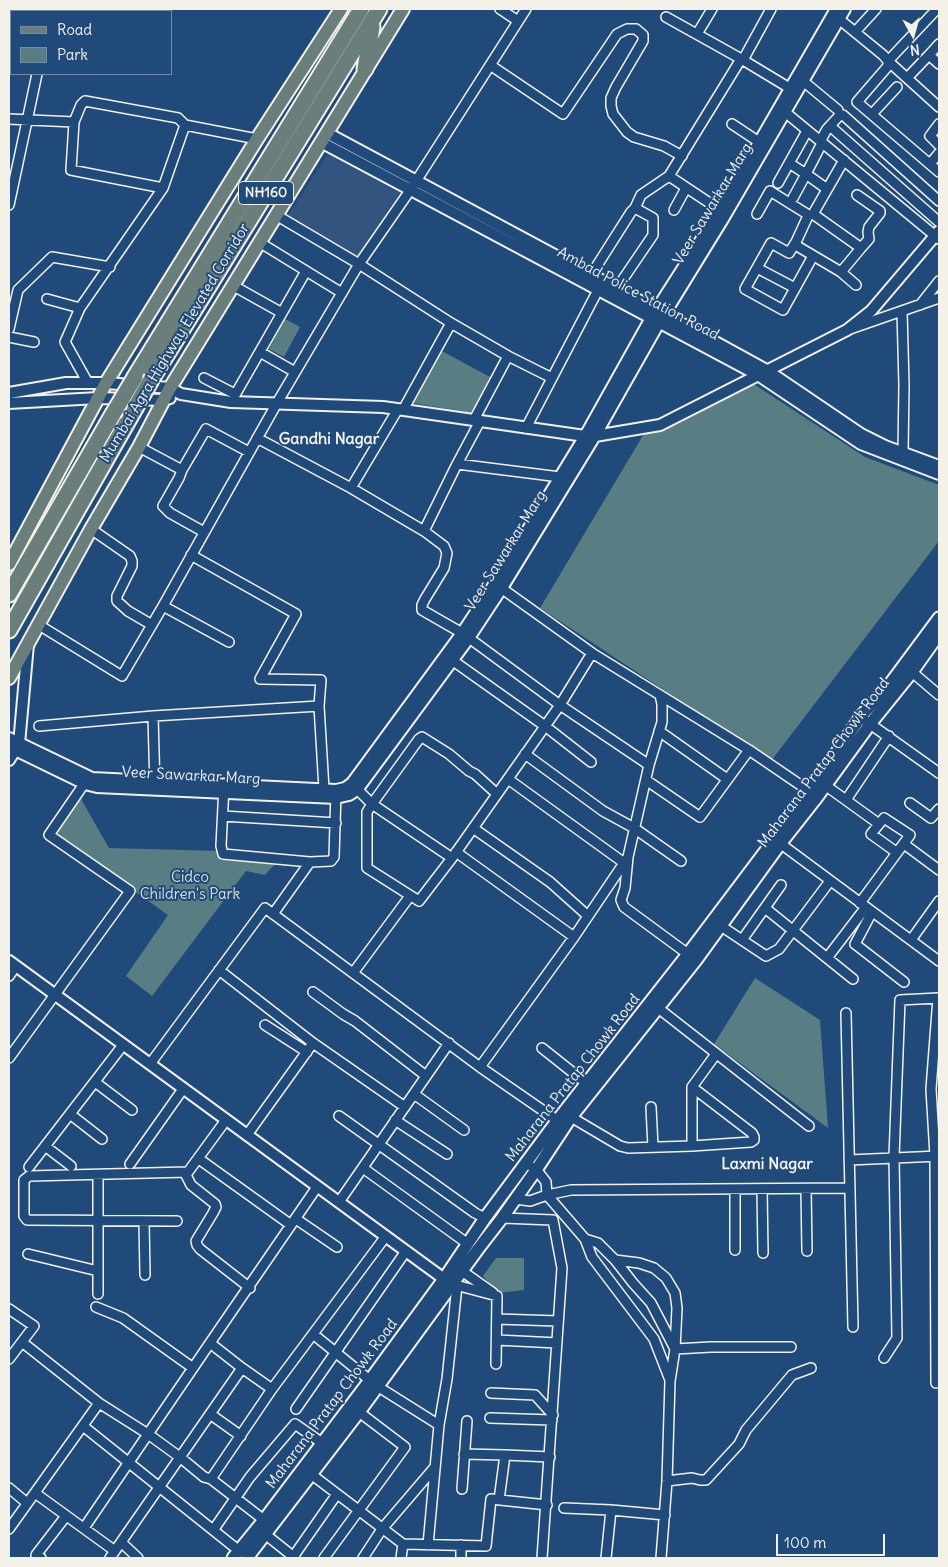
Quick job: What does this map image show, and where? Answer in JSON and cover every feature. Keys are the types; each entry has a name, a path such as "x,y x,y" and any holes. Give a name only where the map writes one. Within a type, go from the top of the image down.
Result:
{"highway":[{"name":"Mumbai Agra Highway Elevated Corridor","path":"9,594 135,377 361,9"},
{"name":"Mumbai Agra Highway Elevated Corridor","path":"9,630 136,408 376,13"},
{"path":"365,70 376,13"}],"main road":[{"path":"9,564 106,383 338,9"},
{"path":"9,678 91,529 139,447 170,388 402,9"},
{"name":"Maharana Pratap Chowk Road","path":"451,1283 468,1244 526,1162 564,1121 692,957 813,794 939,618"},
{"name":"Maharana Pratap Chowk Road","path":"813,794 825,785 865,720 912,672 939,634"},
{"name":"Maharana Pratap Chowk Road","path":"692,957 721,926 777,841"},
{"name":"Maharana Pratap Chowk Road","path":"248,1558 307,1471 322,1443 373,1383 502,1218 536,1170 586,1083 654,1005"},
{"name":"Maharana Pratap Chowk Road","path":"235,1554 359,1412 373,1383"}],"street":[{"path":"500,9 518,21"},
{"path":"39,626 122,676 276,403 359,264 413,185 526,9"},
{"path":"697,34 712,9"},
{"path":"591,274 635,208 641,195 669,176 771,9"},
{"name":"Veer Sawarkar Marg","path":"706,241 720,210 760,142 838,14 845,9"},
{"path":"855,32 876,9"},
{"path":"937,9 888,61 888,66 857,102 939,172"},
{"path":"838,14 855,32 939,107"},
{"name":"Veer Sawarkar Marg","path":"355,786 465,635 498,585 590,436 658,316 785,112 793,90 803,81 838,14"},
{"path":"666,17 793,90"},
{"path":"490,65 563,114 617,34 627,29 636,29 643,35 643,41 611,98 613,114 626,132 634,137 664,146 682,156"},
{"path":"907,78 939,44"},
{"path":"930,55 939,64"},
{"path":"9,205 37,75"},
{"path":"803,81 838,110"},
{"path":"872,114 897,87"},
{"path":"163,188 71,170 74,122 81,105 85,101 178,118 185,125 257,139"},
{"path":"785,112 938,235 871,311 847,330"},
{"path":"793,198 822,142 822,138 840,115 843,115 939,202"},
{"path":"9,119 74,122"},
{"path":"732,124 760,142"},
{"path":"939,124 930,136 939,145"},
{"path":"88,383 65,342 80,308 163,188 185,125"},
{"path":"830,126 939,222"},
{"path":"778,183 807,131"},
{"name":"Ambad Police Station Road","path":"324,137 598,290 658,316 768,371 861,434 885,446 939,466"},
{"path":"930,164 939,153"},
{"path":"844,160 813,214 861,248"},
{"path":"789,163 827,189"},
{"path":"669,176 720,210"},
{"name":"Ambad Police Station Road","path":"413,185 617,288 658,316 758,375 861,444 939,474"},
{"path":"674,210 686,188"},
{"path":"758,214 770,191 808,216 796,242 788,253 771,244 745,289 782,310 813,256"},
{"path":"842,272 869,239 869,227 880,213 880,210 857,194"},
{"path":"617,288 653,235 653,218 635,208"},
{"path":"276,215 359,264 451,323 508,356 552,378"},
{"path":"259,242 342,293"},
{"path":"796,242 797,246 842,272 856,285"},
{"path":"9,329 13,290 52,257 110,266"},
{"path":"757,268 795,288"},
{"path":"233,398 306,271"},
{"path":"919,305 939,280"},
{"path":"232,285 282,312"},
{"path":"526,428 598,290"},
{"path":"9,403 98,398 163,400 181,394 276,403 383,407 590,436 660,425 847,330 939,298"},
{"path":"47,300 80,308"},
{"path":"902,311 904,386 902,452"},
{"path":"351,488 401,410 451,323"},
{"path":"9,336 34,342"},
{"path":"260,352 295,372"},
{"path":"424,531 458,464 508,356"},
{"path":"204,378 233,398"},
{"path":"9,393 66,384 106,383 170,388 181,394"},
{"path":"204,532 170,513 162,506 180,478 182,470 206,429 249,452"},
{"name":"Veer Sawarkar Marg","path":"498,585 560,477 590,436"},
{"path":"257,438 351,488 424,531 444,546 447,554 444,568 425,599 422,610 465,635 560,705 649,765"},
{"path":"139,447 182,470"},
{"path":"458,464 560,477"},
{"path":"91,529 130,556 132,566 117,596 117,601 128,611 152,625"},
{"path":"191,555 296,614 260,679 321,680 319,706 324,789"},
{"path":"498,585 592,653 748,750 813,794"},
{"path":"163,606 229,642"},
{"name":"Veer Sawarkar Marg","path":"14,747 89,777 155,785 336,794 345,788 355,786 452,660 465,635"},
{"path":"9,760 14,747 28,644"},
{"path":"497,794 449,754 422,737 367,812 367,868 418,901 454,855 560,705 592,653"},
{"path":"452,660 545,726 591,762"},
{"path":"912,672 939,695"},
{"path":"660,695 662,722 649,765 634,828 627,862 625,888 621,900 624,907 692,957"},
{"path":"39,726 153,716 319,706"},
{"path":"153,716 155,785"},
{"path":"865,720 939,773"},
{"path":"659,731 727,779"},
{"path":"846,800 889,736"},
{"name":"Veer Sawarkar Marg","path":"9,738 14,747 84,784 97,787 155,785"},
{"path":"646,780 700,817 748,750"},
{"path":"525,754 604,811 634,828 681,861"},
{"path":"508,779 627,862"},
{"path":"9,1058 130,891 49,835 84,784"},
{"path":"825,785 879,824"},
{"path":"355,786 372,804 454,855 574,937"},
{"path":"224,789 221,848 225,855 310,862 331,861 334,857 336,794"},
{"name":"Veer Sawarkar Marg","path":"224,789 324,789 336,794"},
{"path":"910,803 931,818 939,809"},
{"path":"223,816 336,823"},
{"path":"827,958 866,908 896,852 910,836 884,818 871,834 896,852"},
{"path":"473,828 550,882 588,916"},
{"path":"777,841 939,962"},
{"path":"904,844 939,870"},
{"path":"273,914 310,862"},
{"path":"480,1067 627,862"},
{"path":"721,926 766,956 779,949 830,881"},
{"path":"742,940 781,885"},
{"path":"353,973 410,896"},
{"path":"911,940 939,901"},
{"path":"150,1064 266,908 480,1067 564,1121 620,1146 628,1148 692,1146 751,1142 754,1140 752,1133 692,1086"},
{"path":"765,908 853,979"},
{"path":"866,908 855,944 904,982"},
{"path":"9,976 12,964 451,1283 497,1296"},
{"path":"219,970 313,1044 405,1107"},
{"path":"314,992 426,1076"},
{"path":"884,1358 897,1338 894,1157 900,1000 938,998 931,1089 937,1156 936,1383"},
{"path":"654,1005 809,1126"},
{"path":"846,1013 853,1327"},
{"path":"265,1025 307,1052"},
{"path":"247,1135 313,1044"},
{"path":"339,1202 449,1044"},
{"path":"29,1167 124,1045"},
{"path":"542,1048 586,1083"},
{"path":"692,1146 692,1086 716,1054"},
{"path":"95,1082 132,1110"},
{"path":"130,1164 183,1089"},
{"path":"414,1094 464,1130"},
{"path":"651,1107 653,1147"},
{"path":"70,1114 102,1139"},
{"path":"339,1116 475,1213 485,1218"},
{"path":"177,1221 28,1220 24,1216 25,1178 29,1176 184,1173 190,1170 226,1120"},
{"path":"396,1120 447,1154"},
{"path":"45,1146 71,1166"},
{"path":"849,1160 937,1156"},
{"path":"199,1158 294,1222 337,1247"},
{"path":"526,1162 546,1182 547,1195 585,1239 592,1257 654,1339 670,1381"},
{"path":"362,1168 468,1244"},
{"path":"184,1173 190,1184 215,1204 216,1207 196,1241 197,1245 250,1288"},
{"path":"98,1175 98,1294"},
{"path":"84,1528 318,1186"},
{"path":"516,1198 530,1201 571,1190 850,1188"},
{"path":"735,1189 735,1250"},
{"path":"762,1189 763,1253"},
{"path":"806,1189 807,1251"},
{"path":"502,1218 553,1220 562,1268 542,1558"},
{"path":"144,1221 145,1275"},
{"path":"210,1479 272,1389 386,1236"},
{"path":"585,1239 598,1244 616,1260 632,1283 651,1303 675,1349"},
{"path":"296,1409 406,1251"},
{"path":"28,1254 98,1272"},
{"path":"616,1260 639,1263 654,1268 666,1278 674,1293 677,1308 675,1349 670,1381 667,1482 661,1558"},
{"path":"462,1271 497,1296"},
{"path":"428,1545 439,1425 447,1379 451,1283"},
{"path":"496,1364 497,1296"},
{"path":"96,1307 124,1318 194,1368"},
{"path":"10,1355 34,1326 11,1314"},
{"path":"497,1319 558,1321"},
{"path":"313,1334 373,1383 439,1425"},
{"path":"497,1340 557,1342"},
{"path":"22,1342 99,1403 148,1434 264,1520"},
{"path":"210,1343 272,1389"},
{"path":"675,1349 792,1347"},
{"path":"35,1493 84,1528 112,1555 242,1368"},
{"path":"667,1482 692,1478 706,1480 739,1444 746,1430 792,1375 811,1368"},
{"path":"491,1393 535,1395 553,1418"},
{"path":"9,1529 99,1403"},
{"path":"324,1558 405,1447 359,1412"},
{"path":"210,1414 241,1436"},
{"path":"490,1418 553,1418"},
{"path":"462,1489 467,1421"},
{"path":"214,1529 250,1477 295,1424 322,1443"},
{"path":"83,1426 160,1486 208,1527 214,1529 235,1554"},
{"path":"464,1454 550,1457"},
{"path":"499,1500 505,1455"},
{"path":"363,1558 382,1528 435,1467"},
{"path":"307,1471 404,1544 486,1546 491,1500 547,1505"},
{"path":"9,1488 28,1503"},
{"path":"265,1534 294,1558 337,1494"},
{"path":"564,1508 665,1515"},
{"path":"606,1558 611,1510"},
{"path":"37,1557 66,1516"},
{"path":"121,1542 138,1558"},
{"path":"401,1558 404,1544"},
{"path":"461,1545 461,1558"}],"shaded area":[{"path":"328,154 400,193 356,258 285,220"}],"green space":[{"path":"285,319 300,327 284,357 269,349"},
{"path":"440,350 490,377 473,413 412,403"},
{"path":"749,381 865,457 939,485 939,541 771,761 540,608 645,432 665,430 704,409"},
{"name":"Cidco Children's Park","path":"77,792 109,848 221,851 220,860 276,863 265,875 246,871 152,996 126,976 168,915 57,836"},
{"path":"755,978 820,1020 828,1128 714,1044"},
{"path":"496,1258 524,1258 524,1290 498,1293 483,1276"}],"district":[{"name":"Gandhi Nagar","path":"329,439"},
{"name":"Laxmi Nagar","path":"767,1164"}]}
